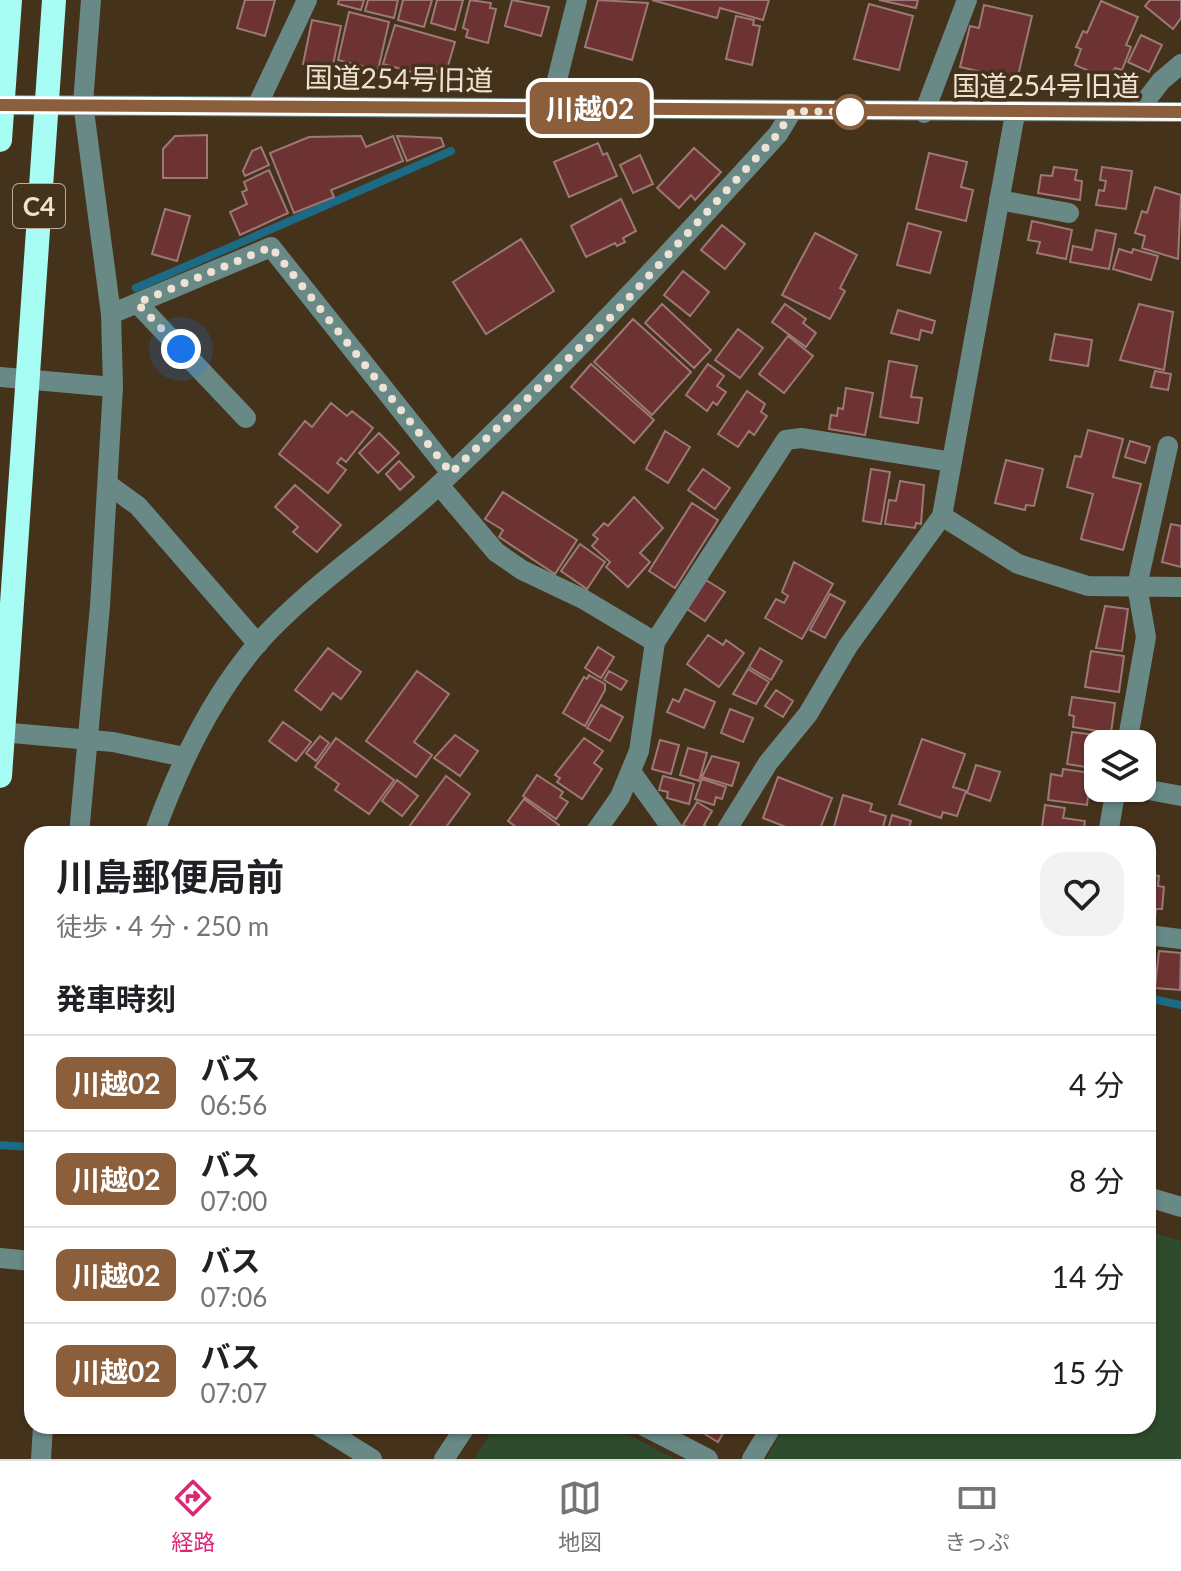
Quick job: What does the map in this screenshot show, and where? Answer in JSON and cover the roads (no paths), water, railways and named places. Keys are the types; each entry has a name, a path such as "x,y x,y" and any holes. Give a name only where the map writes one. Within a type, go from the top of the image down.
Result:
{"highway":[{"path":"0,140 10,0"},
{"name":"C4","path":"0,776 54,0"}],"street":[{"path":"80,826 109,485 113,387 111,314 83,103 91,0"},
{"path":"258,104 307,0"},
{"path":"550,108 574,0"},
{"path":"924,113 967,0"},
{"path":"1137,112 1161,81 1181,64"},
{"name":"国道254号旧道","path":"0,105 258,104 1015,114 1181,112"},
{"path":"157,826 184,757 217,700 258,644 305,598 445,479 615,313 778,134 792,111"},
{"path":"729,826 768,763 808,714 848,646 942,516 1015,114"},
{"path":"999,200 1069,213"},
{"path":"111,314 271,247 496,552 522,570 583,599 655,642"},
{"path":"137,303 246,418"},
{"path":"0,377 113,387"},
{"path":"599,826 632,773 639,751 655,642 786,440 801,438 952,462"},
{"path":"1129,730 1146,637 1137,586 1168,446"},
{"path":"109,485 138,506 258,644"},
{"path":"942,516 1018,564 1088,586 1181,587"},
{"path":"0,732 86,739 184,757"},
{"path":"632,773 670,826"},
{"path":"1156,791 1181,796"},
{"path":"1109,826 1114,802"},
{"path":"1156,936 1181,939"},
{"path":"1156,1199 1181,1207"},
{"path":"0,1258 24,1260"},
{"path":"41,1459 43,1434"},
{"path":"332,1434 372,1459"},
{"path":"444,1459 461,1434"},
{"path":"660,1434 708,1459"},
{"path":"752,1459 767,1434"}],"waterway":[{"path":"136,288 451,151"},
{"path":"1156,1000 1181,1005"},
{"path":"0,1145 24,1147"}]}
